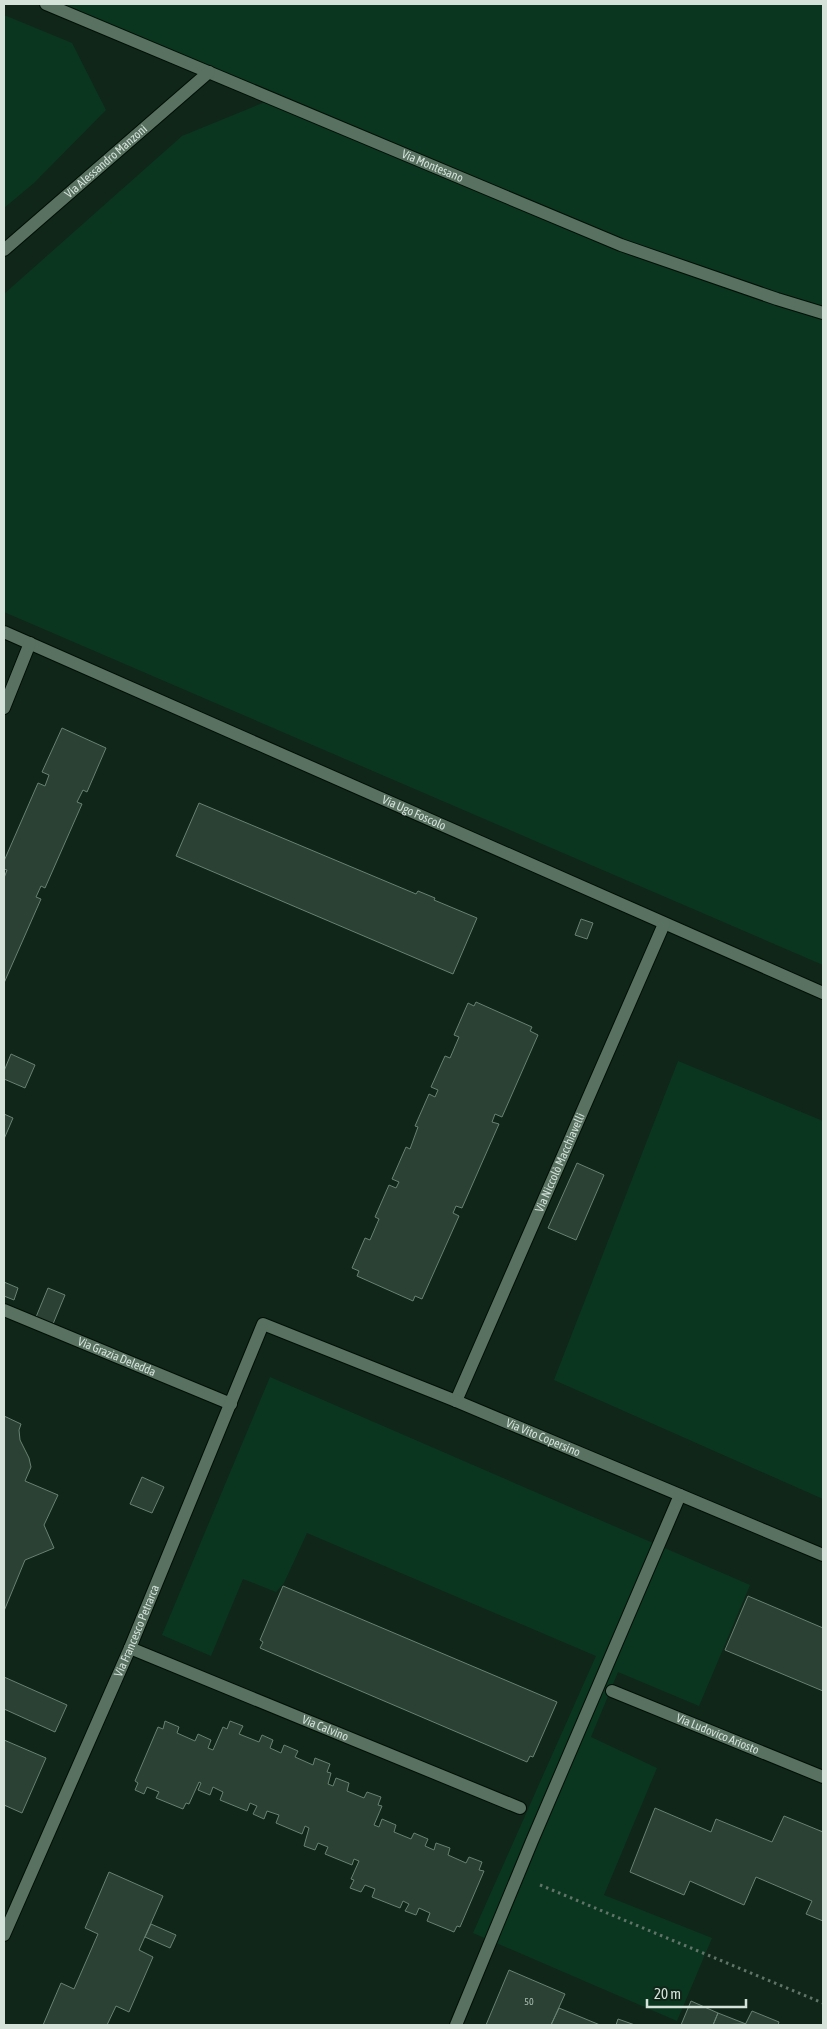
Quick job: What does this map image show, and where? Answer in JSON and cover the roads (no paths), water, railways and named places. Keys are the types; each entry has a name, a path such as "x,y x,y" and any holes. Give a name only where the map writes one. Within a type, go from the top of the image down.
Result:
{"street":[{"name":"Via Montesano","path":"46,4 621,245 823,313"},
{"name":"Via Alessandro Manzoni","path":"4,250 209,72"},
{"name":"Via Ugo Foscolo","path":"4,632 823,993"},
{"path":"4,708 30,643"},
{"name":"Via Niccolò Macchiavelli","path":"456,1401 664,924"},
{"name":"Via Grazia Deledda","path":"4,1310 231,1404"},
{"name":"Via Vito Copersino","path":"263,1324 456,1401 823,1555"},
{"name":"Via Francesco Petrarca","path":"4,1935 130,1648 263,1324"},
{"path":"456,2025 680,1495"},
{"name":"Via Calvino","path":"130,1648 520,1808"},
{"name":"Via Ludovico Ariosto","path":"612,1691 823,1777"}]}
